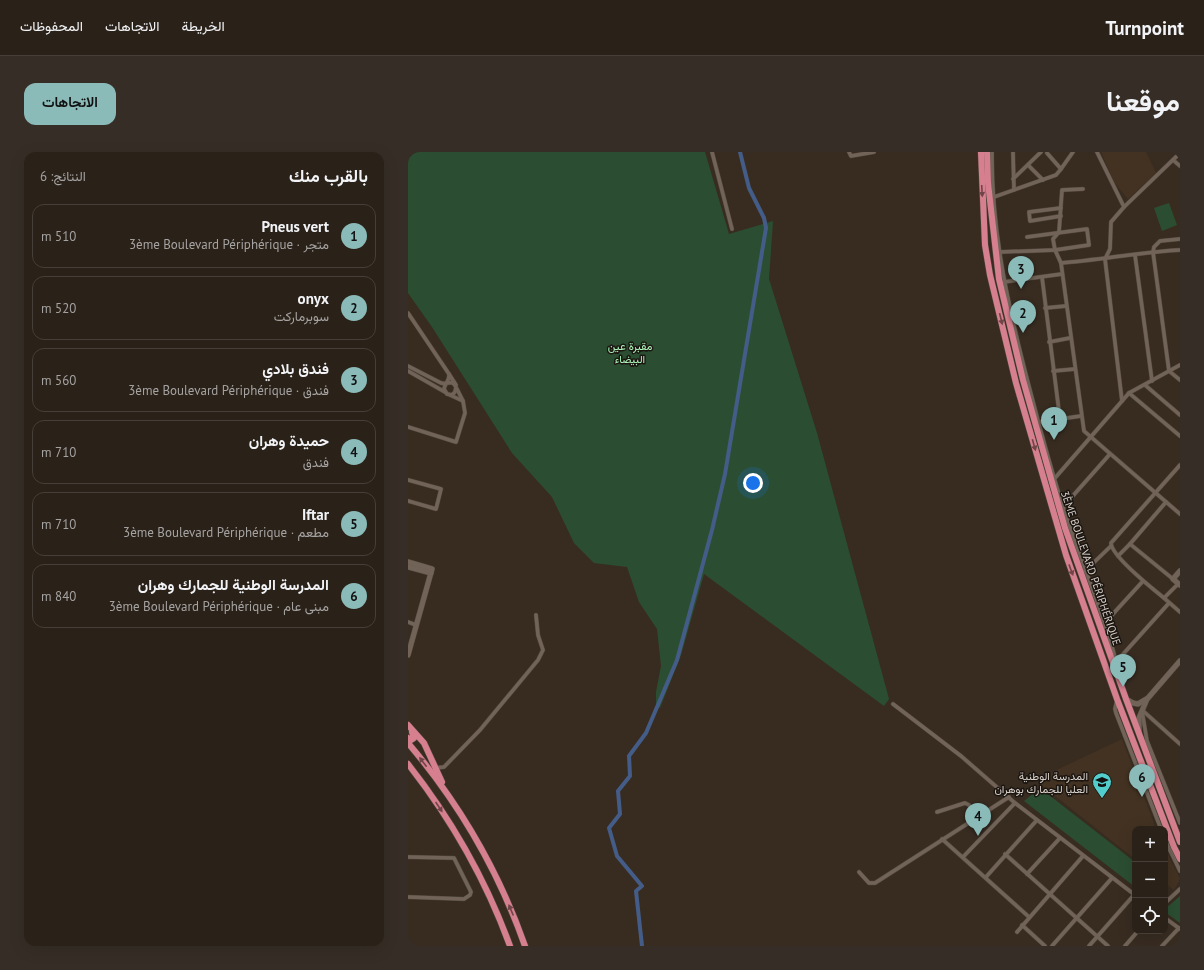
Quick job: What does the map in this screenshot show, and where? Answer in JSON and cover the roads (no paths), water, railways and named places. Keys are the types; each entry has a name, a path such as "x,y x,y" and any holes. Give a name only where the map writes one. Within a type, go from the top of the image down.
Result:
{"highway":[{"name":"3ÈME BOULEVARD PÉRIPHÉRIQUE","path":"981,152 985,245 990,276 1016,383 1066,555 1117,699 1180,859"},
{"name":"3ÈME BOULEVARD PÉRIPHÉRIQUE","path":"987,152 988,183 999,279 1023,380 1053,480 1065,528 1119,681 1180,842"},
{"path":"408,725 424,744 448,796"},
{"path":"408,728 415,737 412,740 408,738"},
{"path":"408,743 448,796 469,827 494,873 525,946"},
{"path":"408,764 446,816 472,860 494,904 510,946"}],"street":[{"path":"712,152 732,229"},
{"path":"849,152 850,156 874,152"},
{"path":"992,152 994,197 1004,282 1021,354 1053,480 1102,619 1116,662 1119,681"},
{"path":"1013,152 1014,190"},
{"path":"1013,179 1042,152"},
{"path":"1047,152 1061,169"},
{"path":"994,197 1056,175 1072,153 1067,152"},
{"path":"1097,152 1124,207"},
{"path":"1122,401 1105,259 1110,249 1111,222 1124,207 1180,153"},
{"path":"1173,160 1180,166"},
{"path":"1028,165 1043,180"},
{"path":"1083,189 1062,190 1059,232 1054,238 1055,250 1061,263 1074,369 1084,431 1180,514"},
{"path":"1061,208 1029,212 1030,221 1061,216"},
{"path":"1000,252 1055,250 1089,245 1087,229 1027,237"},
{"path":"1180,238 1160,241 1154,247 1153,252 1169,371 1180,380"},
{"path":"1061,263 1180,250"},
{"path":"1135,255 1152,381"},
{"path":"1004,282 1062,274"},
{"path":"1042,277 1049,342 1060,419"},
{"path":"1045,308 1066,306"},
{"path":"408,313 456,386 463,401 464,413 456,442 408,428"},
{"path":"1049,342 1070,338"},
{"path":"1053,480 1129,393 1180,365"},
{"path":"408,366 441,383 453,382 456,386"},
{"path":"1053,371 1074,369"},
{"path":"408,371 463,401"},
{"path":"448,394 444,389 449,374"},
{"path":"1145,385 1180,415"},
{"path":"448,394 455,392 456,386"},
{"path":"1129,393 1180,436"},
{"path":"1039,422 1081,416"},
{"path":"1063,507 1110,454"},
{"path":"1085,571 1111,546 1113,540 1156,494 1180,465"},
{"path":"408,480 441,489 436,509 408,501"},
{"path":"1118,556 1166,502"},
{"path":"1130,544 1179,585 1164,598"},
{"path":"1111,546 1118,556 1143,581 1180,612"},
{"path":"408,562 432,571"},
{"path":"408,567 432,571"},
{"path":"408,654 432,571"},
{"path":"1173,579 1180,571"},
{"path":"1102,619 1112,615 1143,581"},
{"path":"1116,662 1169,603"},
{"path":"435,768 444,767 480,730 538,660 543,650 538,635 536,615"},
{"path":"408,622 416,624"},
{"path":"1139,734 1139,718 1148,698 1180,661"},
{"path":"1126,699 1133,704 1138,704 1148,698"},
{"path":"1117,699 1114,709 1160,826"},
{"path":"893,704 961,756 1015,803 1132,893"},
{"path":"1142,710 1180,744"},
{"path":"1142,710 1147,741 1180,823"},
{"path":"859,872 869,883 875,883 1009,797"},
{"path":"963,857 1015,803"},
{"path":"937,812 965,804 969,805 976,818"},
{"path":"986,877 1037,820"},
{"path":"1027,874 1060,838"},
{"path":"942,839 1029,917"},
{"path":"1168,846 1180,871"},
{"path":"1005,854 1108,946"},
{"path":"1017,932 1082,856"},
{"path":"408,857 454,858 471,892 470,895 464,899 408,897"},
{"path":"1052,946 1112,878"},
{"path":"1168,900 1180,889"},
{"path":"1089,946 1132,897"},
{"path":"1162,946 1179,928 1168,920"},
{"path":"1022,925 1045,946"},
{"path":"1125,946 1135,934"}],"waterway":[{"path":"642,946 636,891 642,886 617,856 609,828 620,814 618,791 630,776 629,756 646,733 677,660 712,530 725,474 766,228 764,218 749,188 740,152"}],"place":[{"name":"فندق بلادي","path":"1021,289"},
{"name":"onyx","path":"1023,333"},
{"name":"Pneus vert","path":"1054,440"},
{"name":"Iftar","path":"1123,687"},
{"name":"المدرسة الوطنية للجمارك وهران","path":"1142,797"},
{"name":"المدرسة الوطنية العليا للجمارك بوهران","path":"1102,799"},
{"name":"حميدة وهران","path":"978,836"}],"park label":[{"name":"مقبرة عين البيضاء","path":"630,352"}]}
